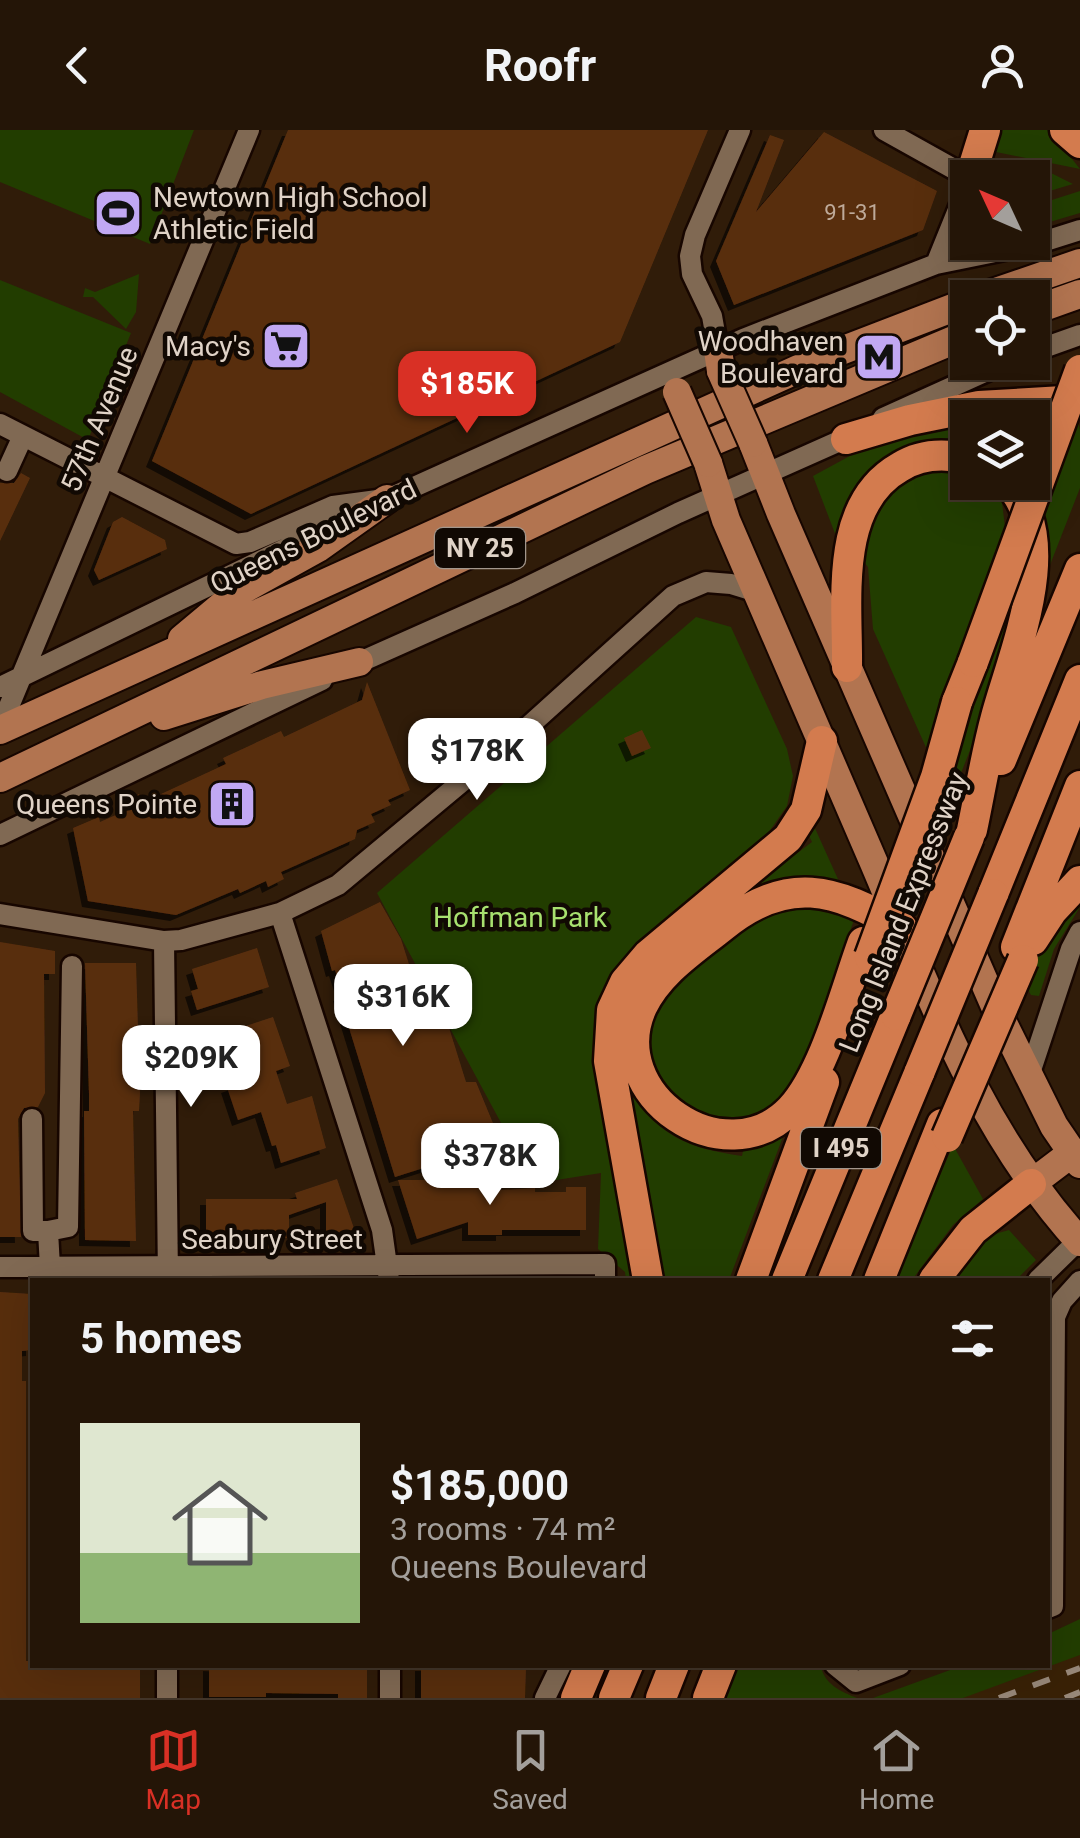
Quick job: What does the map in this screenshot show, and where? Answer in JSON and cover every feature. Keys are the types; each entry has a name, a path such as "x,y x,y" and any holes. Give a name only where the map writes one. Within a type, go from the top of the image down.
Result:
{"highway":[{"path":"976,160 985,130"},
{"path":"1065,130 1080,144"},
{"path":"902,928 854,901 818,891 782,894 746,910 669,970 640,1012 636,1046 642,1079 649,1092 679,1120 720,1134 746,1134 782,1118 815,1074 867,950 936,777 957,702 1080,370"},
{"path":"846,439 910,420 979,406 1080,400"},
{"path":"848,667 850,550 864,503 883,479 909,462 950,457"},
{"path":"971,834 996,718 1016,657 1030,593 1032,545 1021,500"},
{"name":"Long Island Expressway","path":"788,1278 1080,569"},
{"name":"I 495","path":"834,1278 1080,680"},
{"path":"648,1278 609,1061 612,1010 626,982 648,955 788,838 806,810 822,741"},
{"path":"880,1278 1020,954 1080,786"},
{"path":"1020,954 1080,881"},
{"path":"752,1278 867,950"},
{"path":"936,1278 974,1230 1031,1184"},
{"path":"576,1698 589,1668"},
{"path":"614,1698 627,1668"},
{"path":"661,1698 673,1668"},
{"path":"708,1698 720,1668"}],"main road":[{"path":"1030,280 1080,263"},
{"path":"1050,305 1080,294"},
{"name":"Queens Boulevard","path":"0,729 825,357 950,309"},
{"name":"NY 25","path":"0,778 644,470 950,342"},
{"path":"720,361 996,1011 1028,1076 1077,1155 1031,1184"},
{"path":"671,384 708,463 757,592 962,1068 1005,1146 1031,1184 1080,1241"},
{"path":"161,657 236,593 318,548 386,499"},
{"path":"77,743 262,685 358,662"}],"street":[{"name":"57th Avenue","path":"0,729 10,683 105,477 249,130"},
{"path":"720,361 712,316 692,274 690,256 695,235 740,130"},
{"path":"884,130 950,168"},
{"path":"936,264 950,229"},
{"name":"Queens Boulevard","path":"10,683 386,499 671,384 936,264 1039,243 1080,230"},
{"path":"1050,346 1080,336"},
{"path":"0,835 358,662 515,593 678,512 766,476 966,380"},
{"path":"0,424 236,544 250,542 333,506 386,499"},
{"path":"7,471 23,436"},
{"path":"0,914 164,941 182,940 280,913 338,885 393,841 673,596 706,582 757,592"},
{"path":"280,913 382,1230 389,1273"},
{"path":"1028,1076 1080,932"},
{"path":"164,941 168,1274"},
{"path":"32,1118 34,1231 68,1228 72,966"},
{"path":"48,1231 50,1267"},
{"path":"1040,1278 1080,1241"},
{"name":"Seabury Street","path":"0,1267 168,1274 605,1272"},
{"path":"1050,1607 1051,1317 1080,1281"},
{"path":"167,1668 167,1698"},
{"path":"390,1668 390,1698"},
{"path":"546,1698 560,1668"},
{"path":"839,1668 856,1682 892,1668"}],"shaded area":[{"path":"1080,1630 1080,1698 899,1698 1034,1668 1050,1668 1050,1663"}],"green space":[{"name":"Newtown High School Athletic Field","path":"0,130 194,130 150,244 0,182"},
{"path":"996,130 1049,130 1080,169 996,152 992,148"},
{"path":"1050,172 1073,184 1050,191"},
{"path":"1080,191 1080,213 1050,222 1050,201"},
{"path":"139,274 136,312 126,329 93,297 83,297 85,288 95,292"},
{"path":"0,280 131,333 88,440 0,392"},
{"path":"1076,411 1080,430 1080,488 1050,565 1039,567 1033,500 1050,500 1050,415"},
{"path":"950,422 950,446 908,449 869,471 853,497 839,544 813,476 922,424"},
{"path":"937,463 950,467 950,500 1002,502 1014,602 991,697 950,801 873,629 868,567 858,555 884,489"},
{"name":"Hoffman Park","path":"696,617 731,627 787,749 793,776 787,806 764,839 621,967 635,1278 626,1278 625,1272 598,1249 601,1173 512,1183 507,1134 377,893"},
{"path":"809,815 842,888 799,878 753,886 812,842 804,825"},
{"path":"1080,896 1080,907 1054,949 1039,996 1031,995 1023,981 1033,957"},
{"path":"800,900 855,917 805,1059 789,1087 766,1109 739,1121 699,1118 653,1085 644,1022 649,1016 656,1017 670,988 768,909"},
{"path":"629,1090 664,1129 706,1149 742,1156 744,1146 780,1130 784,1134 730,1278 658,1278"},
{"path":"953,1145 983,1199 953,1225 913,1278 896,1278"},
{"path":"1009,1230 1036,1260 1018,1278 950,1278 988,1236"},
{"path":"1080,1619 1080,1655 1050,1666 1050,1633"},
{"path":"738,1668 822,1668 829,1682 857,1698 724,1698"},
{"path":"956,1668 1045,1668 963,1698 873,1698"}],"building":[{"path":"288,130 708,130 620,342 251,514 152,461"},
{"path":"824,132 937,191 923,230 734,305 716,261 770,135 784,140 756,212"},
{"path":"21,473 30,478 0,541 0,483 14,483"},
{"path":"122,517 165,540 167,549 99,580 94,570 113,522"},
{"name":"Queens Pointe","path":"367,682 410,790 388,800 391,805 371,814 375,822 357,830 355,839 281,872 284,879 268,887 266,881 240,893 238,889 176,915 88,901 73,828 99,817 100,822 136,806 138,794 148,800 226,764 223,758 281,731 284,737 362,700"},
{"path":"642,730 651,748 632,756 624,738"},
{"path":"380,902 401,939 428,1024 446,1018 466,1082 476,1082 495,1128 480,1150 395,1177 321,931"},
{"path":"0,942 55,951 55,974 44,974 45,1093 38,1107 24,1108 18,1119 21,1237 0,1237"},
{"path":"257,948 269,987 197,1010 191,991 198,989 192,969"},
{"path":"85,963 136,963 140,1093 139,1111 133,1111 136,1241 85,1240 84,1111 89,1111 89,1093"},
{"path":"273,1017 290,1066 276,1071 287,1104 312,1096 326,1148 281,1163 261,1112 238,1120 227,1087 244,1081 228,1032"},
{"path":"337,1179 359,1243 326,1243 326,1202 289,1215 289,1238 206,1238 206,1199 297,1199 295,1193"},
{"path":"398,1180 486,1180 486,1191 535,1188 535,1192 566,1192 566,1187 586,1187 586,1230 502,1230 502,1235 468,1235 468,1222 417,1239"},
{"path":"0,1292 30,1294 30,1350 22,1351 22,1381 26,1381 26,1661 30,1661 30,1668 140,1668 140,1698 0,1698"},
{"path":"209,1668 367,1668 367,1698 266,1693 266,1697 209,1697"},
{"path":"421,1668 526,1668 525,1698 421,1698"}],"railway":[{"path":"999,1698 1080,1668"},
{"path":"1065,1698 1080,1692"}],"place":[{"name":"Newtown High School Athletic Field","path":"118,213"},
{"name":"Macy's","path":"286,346"},
{"name":"Woodhaven Boulevard","path":"879,357"},
{"name":"Queens Pointe","path":"232,804"}]}
